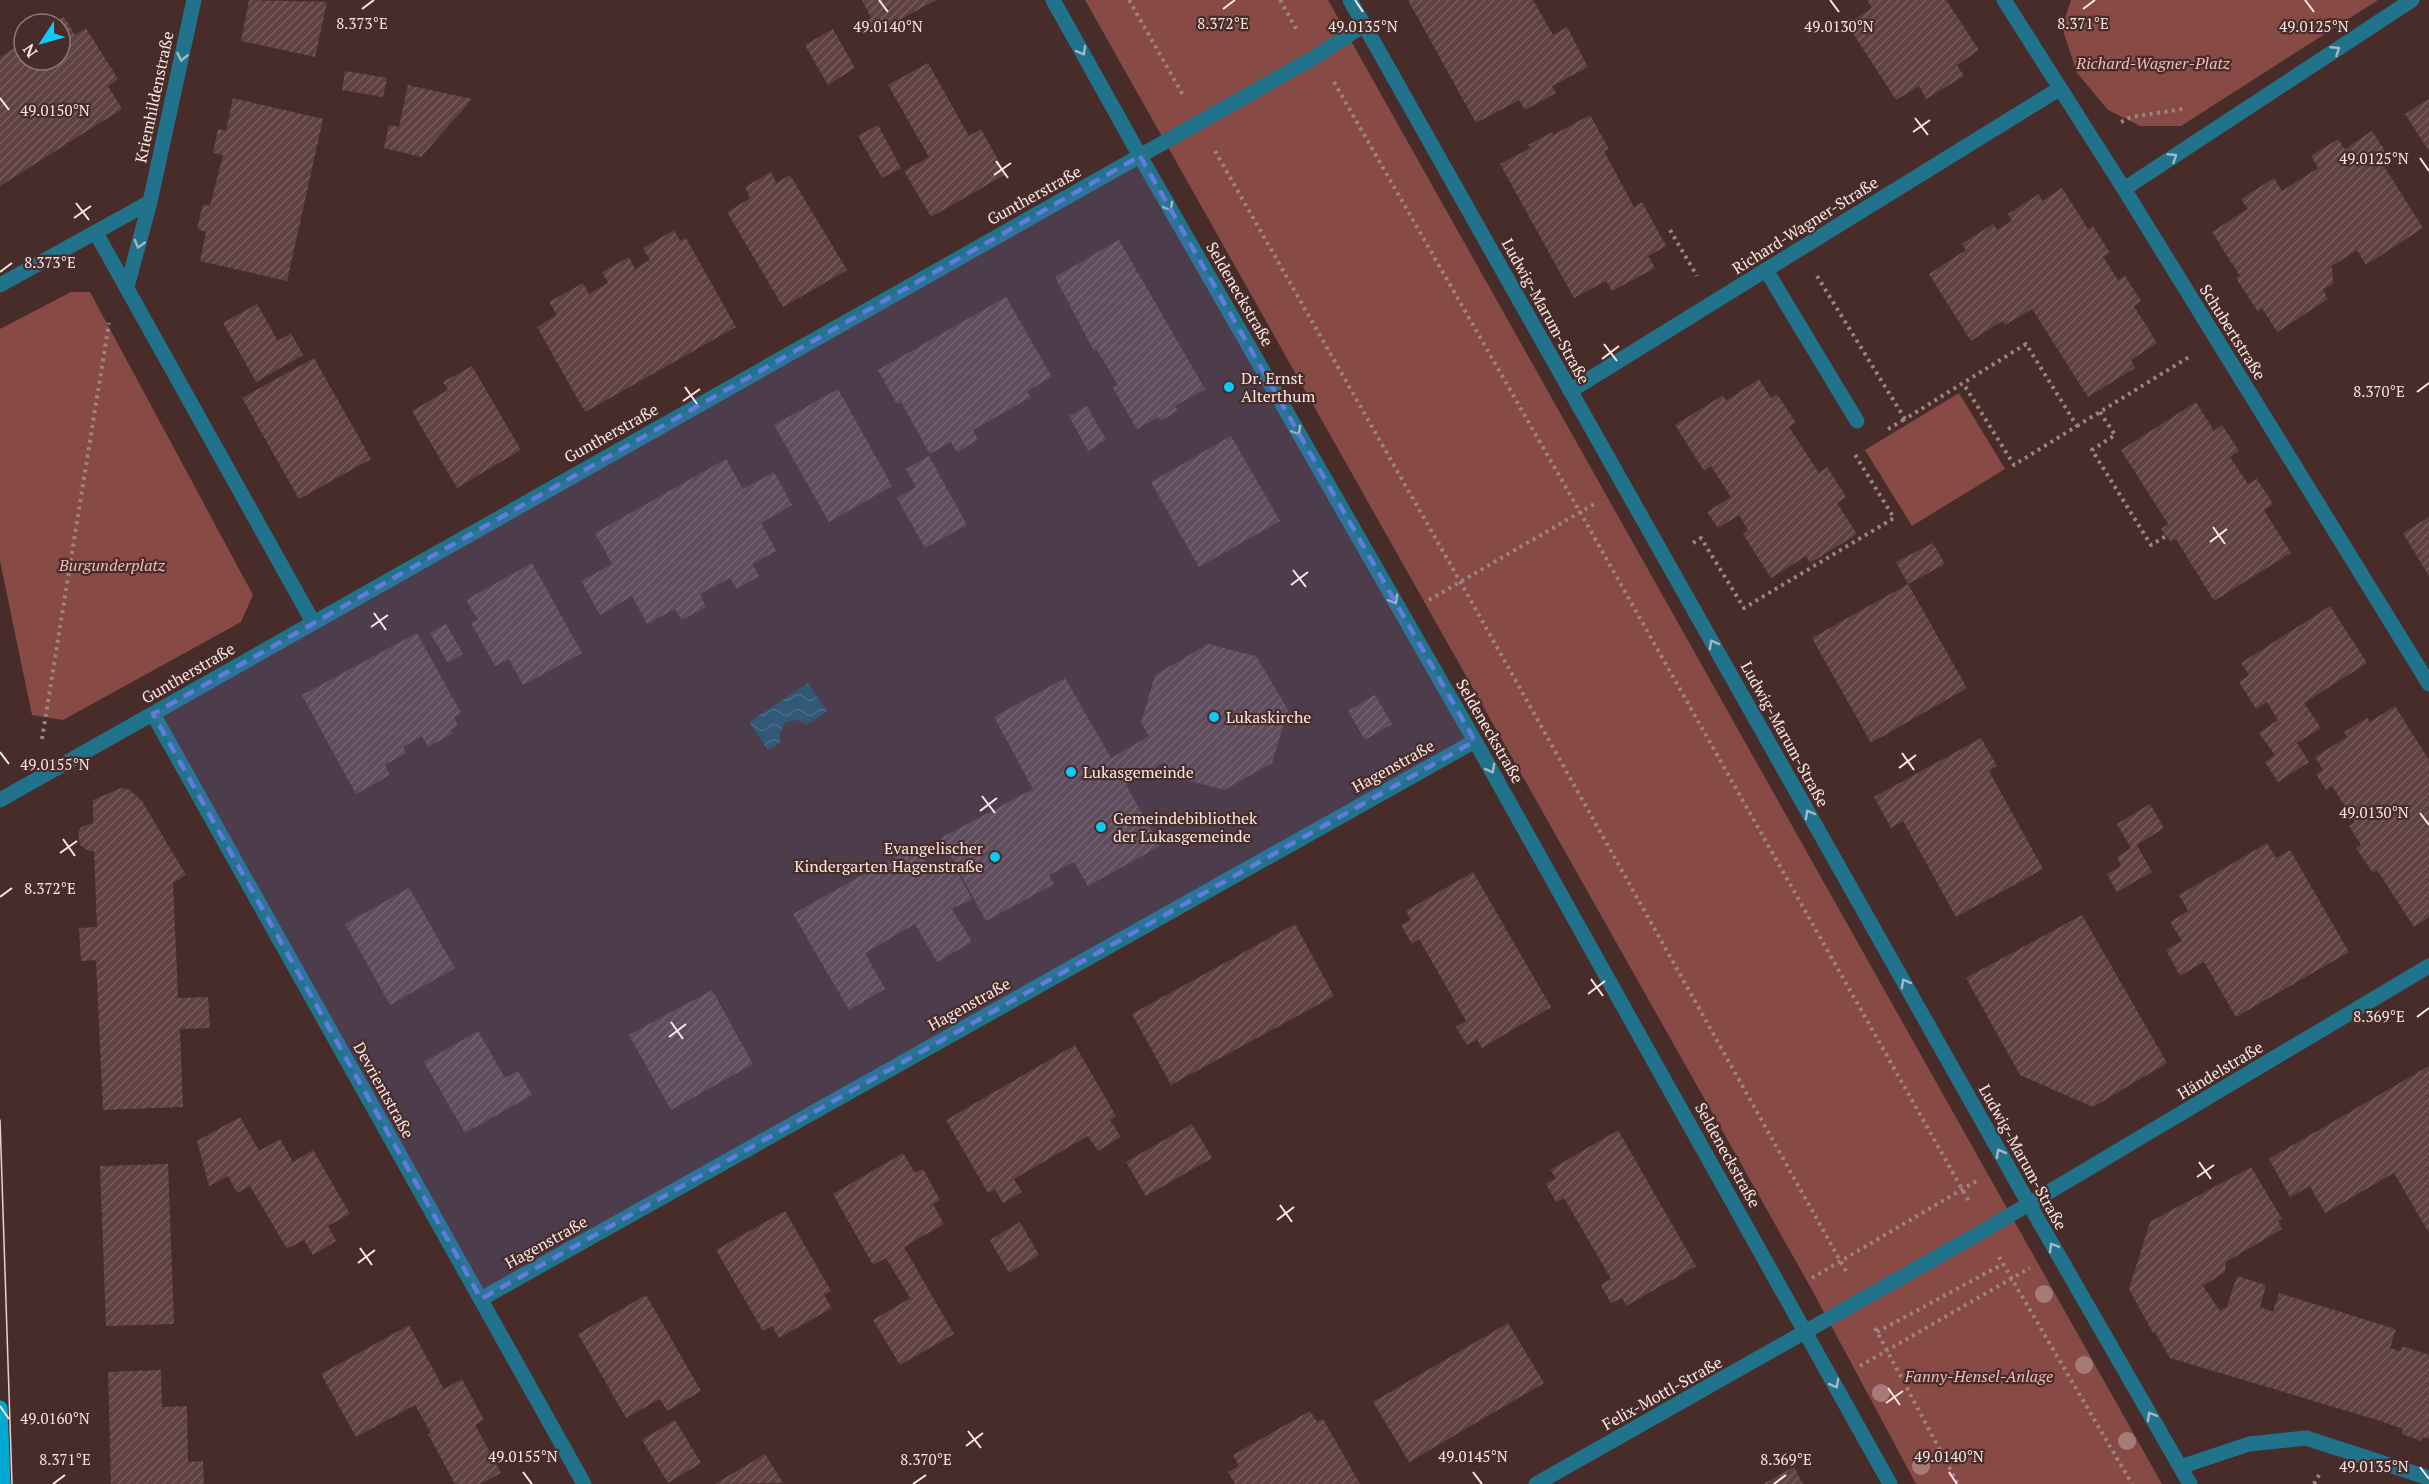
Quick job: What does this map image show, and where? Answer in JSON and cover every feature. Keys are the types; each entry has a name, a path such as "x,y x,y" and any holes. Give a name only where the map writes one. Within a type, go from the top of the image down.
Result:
{"main road":[{"path":"0,1408 3,1484"}],"street":[{"name":"Kriemhildenstraße","path":"127,287 150,202 194,0"},
{"name":"Seldeneckstraße","path":"1053,0 1475,741 1890,1484"},
{"name":"Ludwig-Marum-Straße","path":"1350,0 2006,1164 2190,1484"},
{"name":"Schubertstraße","path":"2004,0 2124,189 2429,684"},
{"path":"2124,189 2412,0"},
{"name":"Guntherstraße","path":"0,800 1315,57 1364,25"},
{"name":"Richard-Wagner-Straße","path":"1570,391 2059,89"},
{"path":"0,285 150,202"},
{"path":"96,233 313,622"},
{"path":"1766,270 1857,421"},
{"name":"Devrientstraße","path":"153,714 584,1484"},
{"name":"Hagenstraße","path":"481,1299 1475,741"},
{"name":"Händelstraße","path":"2029,1204 2429,966"},
{"path":"1807,1333 2029,1204"},
{"name":"Felix-Mottl-Straße","path":"1536,1484 1807,1333"},
{"path":"2180,1467 2249,1444 2306,1438 2429,1478"}],"path":[{"path":"1129,0 1461,583 1863,1300 1886,1351 1958,1484"},
{"path":"1280,0 1315,57 1339,88 2003,1264 2132,1484"},
{"path":"2091,138 2131,117 2186,109"},
{"path":"1670,230 1712,303"},
{"path":"34,781 107,327 127,287"},
{"path":"1824,288 1905,419"},
{"path":"1963,383 2014,465 2217,340"},
{"path":"1879,434 2026,344 2077,426"},
{"path":"2100,412 2115,435 2092,450 2151,546 2166,536"},
{"path":"1701,538 1744,608 1894,518 1853,450"},
{"path":"1402,615 1461,583 1624,486"},
{"path":"1785,1294 2006,1164"},
{"path":"1833,1381 2057,1253"},
{"path":"1877,1332 2003,1264"}],"highlighted area":[{"path":"1140,156 1475,741 481,1299 153,714"}],"green space":[{"name":"Fanny-Hensel-Anlage","path":"1085,0 1328,0 2162,1484 1916,1484 1811,1288"},
{"name":"Richard-Wagner-Platz","path":"2071,0 2378,0 2181,126 2140,126 2108,110 2077,73 2062,27"},
{"name":"Burgunderplatz","path":"71,292 90,292 253,595 241,622 63,720 32,715 0,561 0,329"},
{"path":"1959,393 2005,469 1912,526 1865,450"}],"water":[{"path":"808,683 827,711 807,725 798,720 786,722 779,734 781,742 768,750 749,722"}],"building":[{"path":"249,0 327,2 315,57 241,41"},
{"path":"862,0 936,0 874,34 867,20 871,18"},
{"path":"1408,0 1533,0 1553,35 1567,27 1588,67 1552,86 1556,93 1525,110 1519,100 1476,123"},
{"path":"1867,0 1946,0 1979,50 1957,65 1964,76 1926,99 1919,86 1896,100 1847,24 1872,8"},
{"path":"86,28 118,79 108,86 122,109 0,186 0,57 12,50 12,72 72,72 72,30 75,35"},
{"path":"833,29 855,68 828,85 805,45"},
{"path":"928,63 969,136 981,129 1006,174 931,217 904,171 929,157 888,85"},
{"path":"345,71 387,78 383,97 342,90"},
{"path":"408,85 472,99 421,157 384,148 389,125 399,127"},
{"path":"233,98 323,119 287,281 200,261 206,232 197,229 203,204 210,206 223,155 213,153 218,129 226,131"},
{"path":"2429,99 2429,151 2405,114"},
{"path":"1590,115 1609,149 1604,151 1634,207 1642,202 1666,246 1648,256 1655,268 1612,291 1606,281 1574,298 1500,164 1530,148 1528,145 1552,132 1553,135"},
{"path":"878,125 901,168 882,178 858,136"},
{"path":"2372,131 2388,155 2380,160 2423,228 2366,265 2357,250 2332,266 2333,284 2323,290 2328,299 2277,332 2262,308 2258,312 2236,278 2240,276 2212,232 2248,209 2241,199 2274,178 2282,191 2318,168 2311,156 2338,139 2345,149"},
{"path":"771,172 776,183 790,175 847,270 783,307 727,212 750,198 745,187"},
{"path":"2062,188 2088,229 2093,226 2110,253 2103,257 2118,280 2125,276 2141,301 2134,306 2157,343 2131,360 2135,368 2088,397 2032,309 2005,325 2002,321 1971,341 1929,274 1966,250 1961,244 1993,224 1997,230 2012,221 2008,214 2039,194 2042,201"},
{"path":"674,230 680,241 686,238 736,327 585,412 537,327 557,315 549,302 583,283 589,294 608,283 602,272 629,257 635,269 650,260 643,248"},
{"path":"1119,240 1205,389 1175,406 1178,411 1160,421 1158,417 1137,429 1113,388 1118,385 1097,350 1094,351 1055,277"},
{"path":"1006,297 1052,377 1027,391 1031,397 973,430 978,440 957,452 951,442 930,454 901,402 897,404 878,370"},
{"path":"257,304 278,341 291,333 303,355 256,382 223,323"},
{"path":"314,358 371,459 299,499 242,398"},
{"path":"472,366 521,450 457,488 412,411 448,390 443,382"},
{"path":"1759,379 1771,398 1777,394 1796,423 1789,427 1819,473 1827,467 1846,497 1837,503 1857,534 1810,563 1806,556 1771,578 1743,534 1748,530 1739,515 1718,528 1707,512 1731,497 1711,466 1704,471 1675,425 1723,395 1726,401"},
{"path":"838,389 892,486 829,522 774,425"},
{"path":"2196,402 2214,431 2222,425 2239,451 2230,457 2248,484 2257,479 2273,504 2264,510 2291,553 2214,601 2176,539 2171,542 2161,529 2168,524 2121,450"},
{"path":"1087,406 1106,440 1088,451 1069,416"},
{"path":"1231,436 1280,521 1199,567 1151,482"},
{"path":"929,456 967,525 925,548 897,498 916,487 906,469"},
{"path":"726,459 743,489 774,472 792,505 761,523 776,551 752,564 759,576 737,589 730,578 700,594 706,607 682,620 675,609 647,624 632,596 600,615 581,581 612,564 595,533"},
{"path":"2429,517 2429,576 2403,533"},
{"path":"1933,543 1945,564 1908,584 1896,562"},
{"path":"532,563 582,653 523,685 509,659 495,666 471,623 478,620 466,600"},
{"path":"1908,584 1967,688 1871,743 1812,638"},
{"path":"2330,606 2367,663 2304,703 2321,728 2297,743 2309,762 2278,782 2265,762 2275,755 2259,733 2278,720 2267,702 2256,709 2239,682 2249,675 2241,663"},
{"path":"446,624 463,654 448,663 430,633"},
{"path":"417,633 461,713 454,717 458,726 451,730 453,733 428,747 422,736 403,747 406,753 385,765 390,775 356,794 302,695"},
{"path":"1208,644 1256,656 1288,710 1272,763 1224,790 1172,776 1164,762 1126,785 1160,846 1088,886 1074,862 1049,875 1054,884 986,921 941,838 1033,789 994,717 1065,678 1111,758 1149,736 1141,723 1155,675"},
{"path":"1375,695 1392,724 1365,740 1348,711"},
{"path":"2395,706 2429,760 2429,917 2414,927 2377,870 2373,873 2356,848 2361,845 2349,826 2355,822 2332,786 2326,790 2316,774 2323,770 2315,757 2347,737 2344,732 2367,718 2370,722"},
{"path":"1981,738 1997,766 1989,771 2043,869 1956,917 1903,821 1891,828 1874,797"},
{"path":"121,788 130,790 142,801 186,875 173,883 178,998 208,997 210,1028 180,1029 183,1107 103,1110 96,960 81,961 79,928 97,927 94,851 89,851 80,845 78,833 81,827 93,823 93,800"},
{"path":"2150,804 2164,828 2137,845 2152,872 2117,892 2107,874 2121,866 2117,857 2131,848 2117,824"},
{"path":"2267,843 2276,858 2290,850 2349,952 2236,1017 2204,962 2180,976 2166,950 2182,941 2170,922 2188,911 2179,895"},
{"path":"916,845 931,870 950,859 972,899 952,909 972,942 937,962 915,924 865,953 885,989 849,1010 793,914"},
{"path":"1473,872 1551,1007 1482,1048 1477,1039 1467,1045 1456,1027 1466,1021 1419,939 1412,944 1401,925 1411,920 1406,911"},
{"path":"409,888 455,968 390,1005 345,924"},
{"path":"2082,915 2167,1063 2093,1107 2020,1075 1966,978"},
{"path":"1295,924 1334,996 1171,1085 1132,1014"},
{"path":"712,990 753,1064 671,1110 629,1035"},
{"path":"478,1031 505,1078 518,1071 532,1095 465,1133 424,1062"},
{"path":"1075,1045 1116,1116 1110,1120 1121,1137 1098,1151 1088,1136 1014,1179 1022,1192 1003,1203 995,1189 988,1193 946,1120"},
{"path":"2429,1066 2429,1233 2394,1173 2325,1213 2310,1186 2290,1197 2269,1159"},
{"path":"240,1117 259,1151 280,1139 293,1162 313,1150 350,1214 328,1226 336,1241 313,1255 304,1240 287,1249 250,1186 237,1193 228,1176 209,1186 197,1141"},
{"path":"1192,1124 1212,1158 1146,1196 1126,1162"},
{"path":"1618,1130 1696,1266 1626,1306 1622,1298 1611,1303 1601,1285 1611,1279 1564,1198 1556,1202 1546,1184 1556,1178 1550,1170"},
{"path":"903,1153 915,1173 923,1169 940,1200 933,1204 944,1224 904,1247 954,1334 900,1365 873,1320 910,1298 886,1258 873,1265 833,1194"},
{"path":"168,1164 174,1324 106,1326 100,1166"},
{"path":"2251,1167 2282,1219 2278,1221 2282,1229 2226,1262 2225,1272 2203,1286 2220,1311 2227,1306 2237,1276 2266,1285 2260,1307 2273,1312 2279,1293 2396,1329 2390,1348 2400,1351 2402,1346 2429,1355 2429,1439 2423,1437 2421,1441 2402,1434 2403,1429 2377,1420 2170,1358 2155,1332 2153,1333 2129,1289 2150,1222"},
{"path":"785,1211 831,1291 824,1295 832,1308 779,1338 772,1326 763,1331 716,1250"},
{"path":"1020,1222 1039,1255 1009,1273 990,1240"},
{"path":"646,1295 701,1391 667,1411 660,1399 626,1418 578,1334"},
{"path":"1508,1323 1544,1383 1409,1462 1373,1402"},
{"path":"409,1325 444,1389 462,1379 484,1420 475,1425 501,1473 480,1484 455,1484 415,1405 356,1437 321,1374"},
{"path":"161,1370 162,1407 187,1406 188,1462 203,1461 204,1484 111,1484 108,1372"},
{"path":"1310,1411 1317,1422 1323,1419 1360,1484 1235,1484 1228,1472 1239,1466 1233,1455"},
{"path":"675,1420 701,1463 668,1483 642,1440"},
{"path":"765,1454 783,1483 715,1484"},
{"path":"1794,1467 1803,1484 1763,1484"}],"tram line":[{"path":"0,1120 12,1484"}],"place":[{"name":"Dr. Ernst Alterthum","path":"1229,387"},
{"name":"Lukaskirche","path":"1214,717"},
{"name":"Lukasgemeinde","path":"1071,772"},
{"name":"Gemeindebibliothek der Lukasgemeinde","path":"1101,827"},
{"name":"Evangelischer Kindergarten Hagenstraße","path":"995,857"}]}
